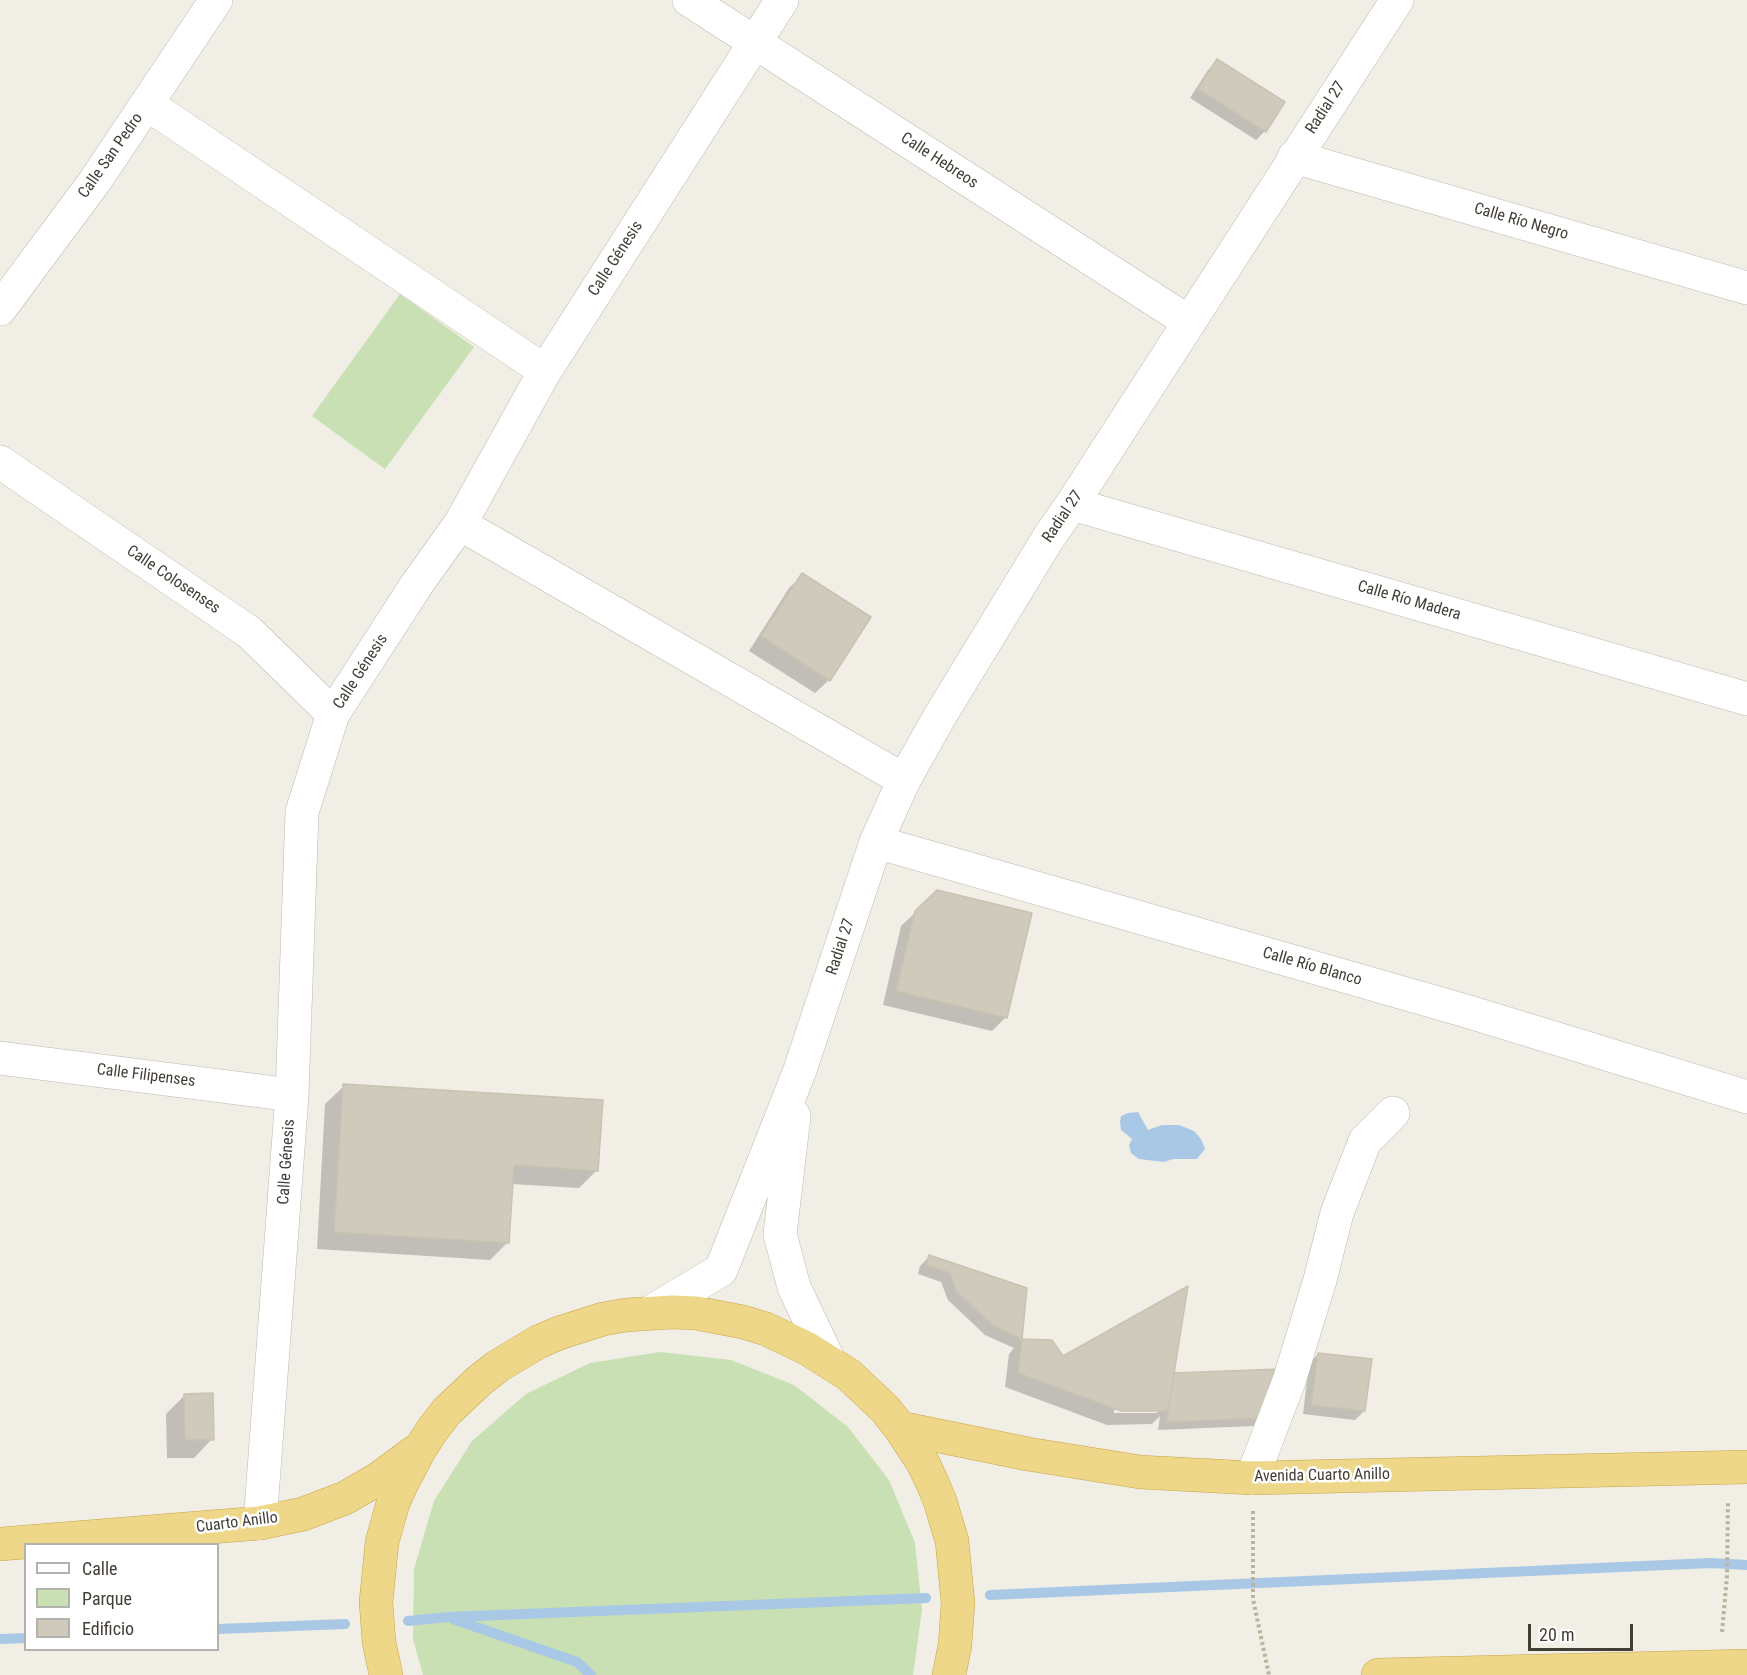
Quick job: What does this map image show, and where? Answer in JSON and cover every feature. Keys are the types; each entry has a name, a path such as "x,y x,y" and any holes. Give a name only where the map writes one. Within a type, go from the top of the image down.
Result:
{"highway":[{"path":"386,1675 376,1623 379,1562 393,1503 420,1449 447,1412 463,1395 498,1366 518,1353 580,1325 614,1317 649,1313 696,1313 743,1322 787,1338 829,1361 867,1392 900,1428 923,1463 932,1482 952,1541 958,1613 949,1675"},
{"name":"Avenida Cuarto Anillo","path":"900,1428 1028,1454 1140,1472 1252,1478 1747,1467"},
{"name":"Cuarto Anillo","path":"0,1544 260,1523 303,1514 345,1498 378,1479 420,1449"},
{"path":"1378,1675 1733,1666"}],"street":[{"name":"Calle San Pedro","path":"0,309 95,181 216,0"},
{"name":"Calle Hebreos","path":"689,0 1189,322"},
{"name":"Calle Génesis","path":"260,1523 292,1095 302,812 333,714 417,584 460,524 545,371 782,0"},
{"name":"Radial 27","path":"649,1313 721,1270 800,1070 876,842 904,780 940,716 1048,537 1072,504 1397,0"},
{"path":"147,104 545,371"},
{"name":"Calle Río Negro","path":"1294,157 1747,288"},
{"name":"Calle Colosenses","path":"0,462 249,632 333,714"},
{"name":"Calle Río Madera","path":"1072,504 1747,699"},
{"path":"460,524 904,780"},
{"name":"Calle Río Blanco","path":"876,842 1466,1011 1747,1097"},
{"name":"Calle Filipenses","path":"0,1058 292,1095"},
{"name":"Radial 27","path":"800,1070 780,1234 794,1287 829,1361"},
{"path":"1252,1478 1289,1381 1320,1280 1336,1213 1365,1141 1393,1113"}],"path":[{"path":"1252,1514 1252,1599 1269,1675"},
{"path":"1728,1531 1727,1576 1733,1666"}],"green space":[{"path":"400,294 474,347 385,469 312,416"},
{"path":"660,1352 731,1360 794,1385 848,1427 889,1480 915,1543 922,1610 913,1675 423,1675 413,1639 414,1569 434,1501 472,1441 526,1394 590,1363"}],"water":[{"path":"1138,1112 1148,1130 1162,1125 1179,1125 1194,1131 1201,1139 1205,1149 1197,1159 1173,1159 1164,1162 1139,1159 1131,1153 1129,1145 1132,1139 1121,1130 1120,1122 1121,1116"}],"building":[{"path":"1217,59 1285,102 1266,132 1198,89"},
{"path":"802,573 871,617 830,681 761,636"},
{"path":"937,890 1032,913 1007,1018 896,991 915,911"},
{"path":"343,1084 603,1100 598,1171 514,1165 509,1243 334,1232"},
{"path":"929,1255 1027,1288 1022,1339 994,1326 956,1291 950,1273 926,1265"},
{"path":"1188,1286 1168,1411 1121,1411 1018,1373 1022,1339 1052,1340 1063,1356"},
{"path":"1318,1353 1372,1359 1365,1411 1311,1405"},
{"path":"1281,1369 1264,1418 1166,1422 1174,1373"},
{"path":"213,1393 214,1440 185,1440 184,1394"}],"waterway":[{"path":"990,1595 1711,1563 1747,1565"},
{"path":"408,1621 448,1617 926,1598"},
{"path":"453,1619 577,1662 591,1675"},
{"path":"219,1629 345,1624"},
{"path":"0,1639 24,1638"}]}
